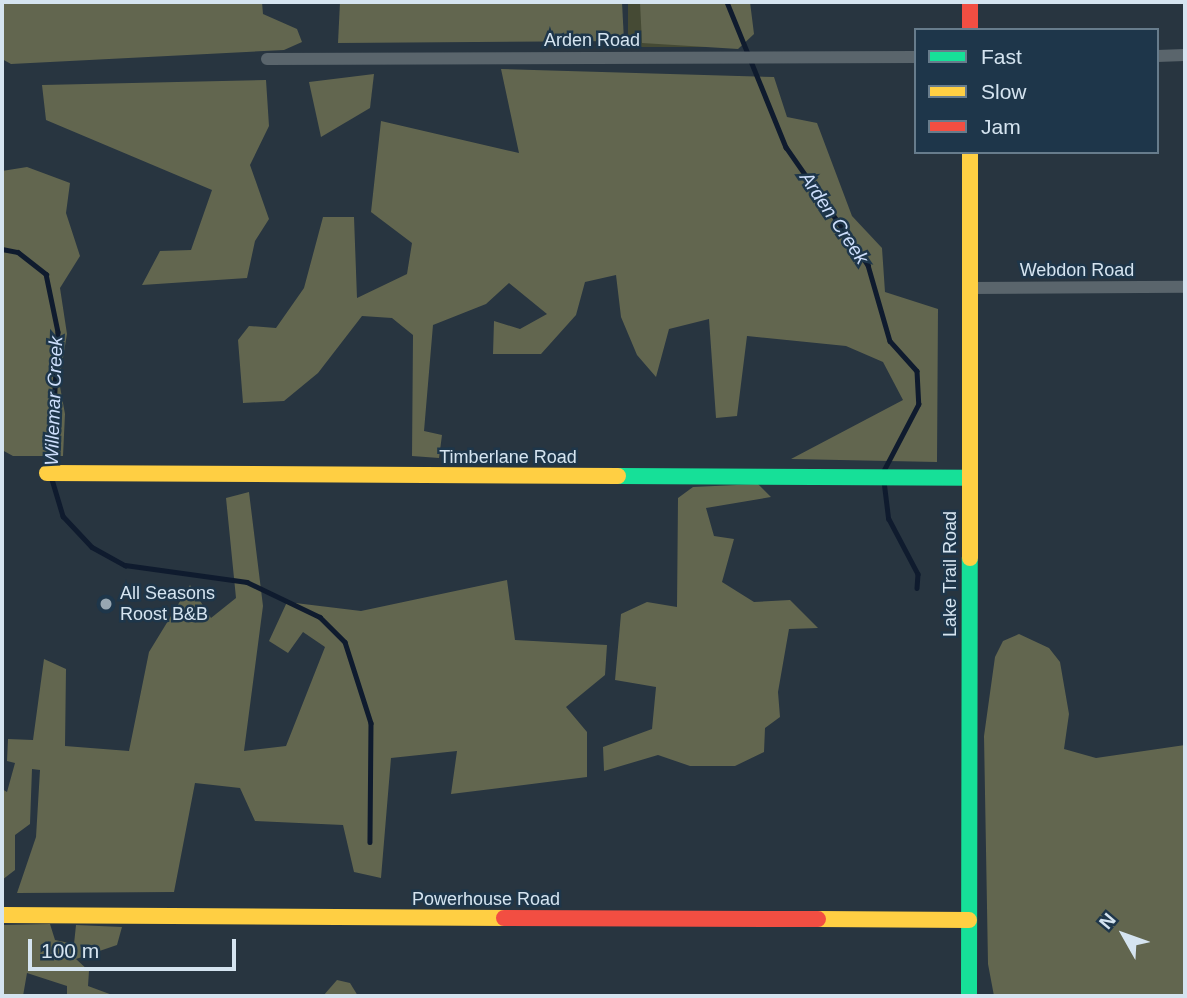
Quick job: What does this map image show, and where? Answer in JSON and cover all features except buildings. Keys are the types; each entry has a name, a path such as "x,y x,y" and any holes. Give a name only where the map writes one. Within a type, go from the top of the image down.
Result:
{"street":[{"path":"970,2 970,28"},
{"path":"1159,56 1185,55"},
{"name":"Arden Road","path":"267,59 914,57"},
{"name":"Lake Trail Road","path":"969,996 970,154"},
{"name":"Webdon Road","path":"970,288 1185,287"},
{"name":"Timberlane Road","path":"47,473 970,478"},
{"name":"Powerhouse Road","path":"2,915 969,920"}],"green space":[{"path":"2,2 262,2 263,14 297,29 302,42 284,50 11,64 2,59"},
{"path":"340,2 622,2 624,41 338,43"},
{"path":"628,2 706,2 706,47 628,47"},
{"path":"640,2 750,2 754,34 738,49 642,43"},
{"path":"501,69 774,77 787,117 817,123 852,216 882,248 885,292 938,309 937,462 791,459 903,400 883,362 846,346 747,336 737,416 716,418 709,319 669,329 656,377 637,355 621,317 616,275 585,282 576,315 541,354 493,354 494,321 520,329 547,314 509,283 486,304 433,325 424,431 442,435 439,458 412,456 413,335 392,318 362,316 318,373 284,401 243,403 238,340 249,326 276,328 304,288 323,217 354,217 357,298 407,274 412,243 371,212 381,121 519,153"},
{"path":"374,74 370,108 321,137 309,82"},
{"path":"266,80 269,126 250,165 269,219 255,241 247,278 142,285 160,251 191,250 212,190 46,120 42,85"},
{"path":"27,167 70,183 66,213 80,256 60,288 67,334 59,381 65,414 63,456 13,456 2,450 2,171"},
{"path":"758,484 771,497 706,508 714,536 734,539 722,582 754,602 790,600 818,628 789,629 778,692 780,717 765,728 764,752 735,766 690,766 658,755 604,771 603,747 652,729 656,687 615,680 621,614 647,602 677,607 678,498 693,487"},
{"path":"249,492 263,606 244,751 286,746 325,647 303,632 288,653 269,641 287,602 361,611 507,580 515,640 607,645 605,675 566,707 587,732 587,777 451,794 457,751 391,758 381,878 354,872 343,825 255,821 240,788 195,783 174,892 17,893 36,837 40,770 32,769 30,824 15,835 15,870 2,880 2,789 7,792 15,763 7,761 8,739 33,740 44,659 66,669 65,746 129,751 149,652 190,585 211,618 236,598 226,498"},
{"path":"1019,634 1049,648 1060,662 1069,714 1064,749 1096,758 1185,745 1185,996 994,996 988,964 984,736 995,657 1003,641"},
{"path":"50,924 55,940 74,944 76,925 122,927 117,945 76,959 89,971 88,986 115,996 67,996 67,986 27,973 23,996 2,996 2,925"},
{"path":"337,980 350,983 358,996 323,996"}],"waterway":[{"name":"Arden Creek","path":"727,2 786,147 868,265 890,341 917,371 919,404 883,473"},
{"name":"Willemar Creek","path":"2,249 18,252 46,274 58,332 51,467"},
{"name":"Willemar Creek","path":"51,476 63,516 92,547 125,565 247,582 320,617 345,642 371,723 370,842"},
{"name":"Arden Creek","path":"884,481 889,519 918,574 917,588"}],"traffic: fast":[{"path":"618,476 970,478"},
{"path":"969,996 970,558"}],"traffic: slow":[{"path":"970,154 970,558"},
{"path":"47,473 618,476"},
{"path":"2,915 504,918"},
{"path":"818,919 969,920"}],"traffic: jam":[{"path":"970,2 970,28"},
{"path":"504,918 818,919"}],"place":[{"name":"All Seasons Roost B&B","path":"106,604"}]}
